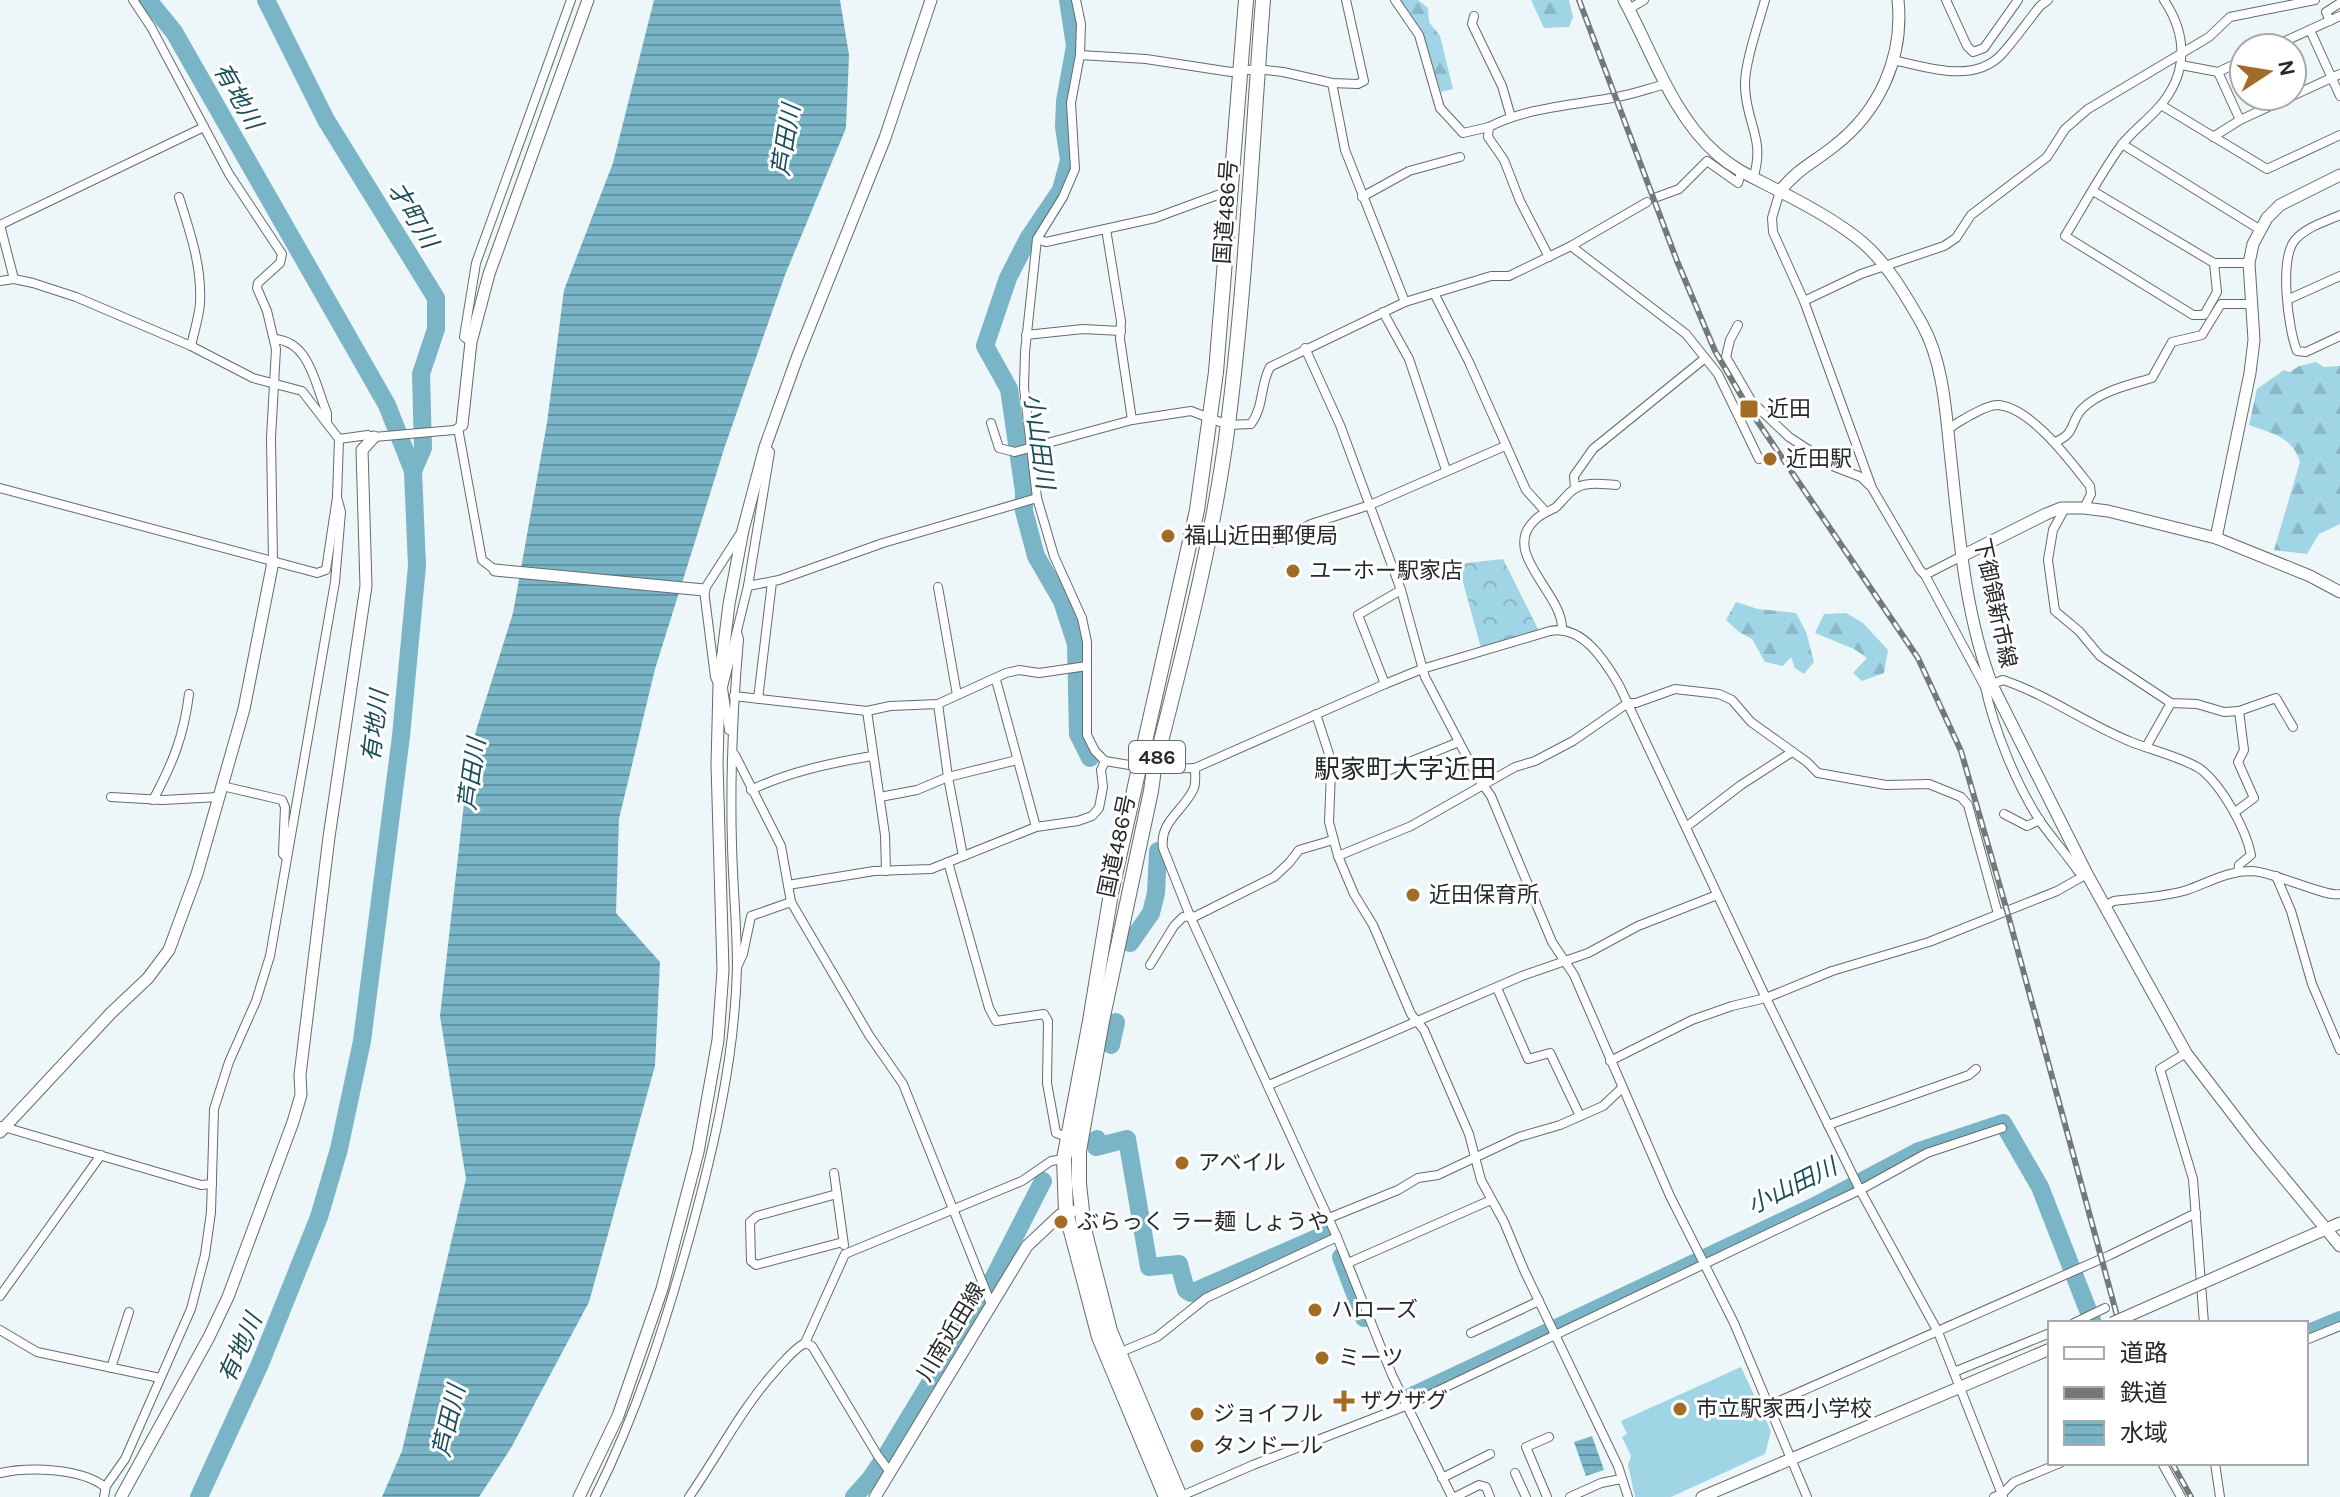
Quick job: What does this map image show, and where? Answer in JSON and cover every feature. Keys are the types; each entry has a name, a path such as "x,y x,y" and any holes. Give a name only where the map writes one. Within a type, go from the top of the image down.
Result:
{"highway":[{"name":"国道486号","path":"1073,1211 1083,1121 1146,768 1197,510 1211,418 1246,0"},
{"name":"国道486号","path":"1166,1497 1113,1354 1110,1331 1073,1211 1064,1159 1111,893 1191,621 1214,514 1228,425 1243,275 1263,0"},
{"name":"国道486号","path":"1113,1354 1179,1497"}],"street":[{"path":"133,0 151,27 229,174 282,254 280,263 258,283 257,288 267,311 276,349 271,438 273,562 244,709 197,874 169,950 148,978 1,1128 201,1185 212,1184"},
{"path":"471,342 464,337 476,263 571,0"},
{"path":"588,0 489,274 471,342 458,427 482,560 495,570 704,590"},
{"path":"579,1497 618,1416 662,1289 698,1152 718,1040 723,970 717,764 729,604 743,530 765,447 885,138 931,0"},
{"path":"1076,0 1081,24 1080,55 1071,103 1075,169 1063,197 1037,239 1026,335 1024,388 1028,448 1037,498 1054,556 1082,618 1087,642 1087,735 1095,751 1105,761 1146,768 1195,768 1422,669 1562,628 1575,632 1605,661 1628,703 1860,1190 1938,1332 2000,1496 2014,1482 2055,1465"},
{"path":"1080,55 1146,59 1198,69 1257,69 1332,83 1358,84 1364,81 1346,0"},
{"path":"1395,0 1419,35 1440,108 1463,133 1489,127 1511,117 1666,84"},
{"path":"1626,5 1644,0"},
{"path":"1753,179 1760,158 1757,138 1747,111 1744,82 1765,0"},
{"path":"1898,0 1900,20 1893,60 1882,90 1863,119 1834,147 1797,170 1780,191 1772,218 1773,232 1804,301 1872,488 1989,686 1991,712 2028,799 2078,871 2087,874"},
{"path":"1946,0 1967,46 1973,52 1984,48 2013,2"},
{"path":"1893,60 1948,72 1975,69 1998,58 2048,0"},
{"path":"2164,0 2182,38 2183,53 2177,81 2161,105 2122,144 2065,236 2193,315 2204,315 2217,292 2214,263"},
{"path":"1804,301 1883,267 1944,246 1956,238 1971,215 2047,157 2065,129 2088,109 2209,37 2230,17 2315,0"},
{"path":"2330,21 2326,12 2340,3"},
{"name":"下御領新市線","path":"1626,5 1666,84 1698,135 1741,173 1780,191 1863,243 1899,285 1924,328 1936,364 1948,430 1962,556 1989,686 2104,906 2186,1053 2340,1246"},
{"path":"1474,16 1472,24 1502,86 1511,117"},
{"path":"2306,32 2340,16"},
{"path":"2310,30 2336,76 2340,96"},
{"path":"2181,65 2218,72 2228,67"},
{"path":"2218,72 2240,120"},
{"path":"2213,137 2240,120 2336,76"},
{"path":"1332,83 1345,150 1405,302"},
{"path":"2161,105 2267,169 2340,135"},
{"path":"14,279 0,225 204,127"},
{"path":"1489,127 1488,137 1504,160 1520,201 1549,257"},
{"path":"2122,144 2259,229"},
{"path":"1362,197 1409,171 1460,157"},
{"path":"1657,197 1679,189 1707,161 1738,183 1741,173"},
{"path":"2216,538 2250,373 2254,340 2249,263 2253,244 2259,229 2280,205 2340,175"},
{"path":"1037,239 1046,242 1155,218 1231,190"},
{"path":"2093,191 2214,263 2249,263"},
{"path":"179,197 196,252 200,281 200,306 191,346"},
{"path":"991,423 999,448 1015,452 1132,420 1191,411 1228,425 1251,424 1259,414 1264,378 1270,367 1405,302 1491,276 1509,276 1571,246 1647,202"},
{"path":"2340,215 2296,238 2286,268 2292,339 2297,351 2306,352 2340,336"},
{"path":"1106,229 1132,420"},
{"path":"1571,246 1686,334 1718,374 1759,459"},
{"path":"2289,299 2340,276"},
{"path":"0,281 14,279 76,297 191,346 253,378 302,391 339,439 337,497 326,570 317,573 0,488"},
{"path":"1434,293 1469,362 1526,490 1545,511"},
{"path":"2055,442 2071,431 2082,409 2102,395 2152,378 2172,342 2202,335 2221,304 2252,304"},
{"path":"1383,312 1409,359 1446,470"},
{"path":"1738,325 1726,357 1752,402 1789,437 1835,467 1861,477 1872,488"},
{"path":"1026,335 1083,329 1121,331"},
{"path":"274,339 287,340 303,352 327,413 327,422"},
{"path":"1305,348 1340,425 1401,590 1422,669 1491,796 1552,942 1574,975 1670,1196 1734,1323 1807,1497"},
{"path":"1575,488 1574,476 1593,449 1704,359"},
{"path":"1731,402 1752,402"},
{"path":"1948,430 1984,408 2006,406 2035,423 2055,442 2090,486 2091,494 2084,508"},
{"path":"339,439 458,427"},
{"path":"121,1497 228,1297 301,1095 300,1075 329,837 366,586 362,450 372,437"},
{"path":"1271,543 1311,524 1370,505 1505,446"},
{"path":"721,687 748,586 770,452 765,447"},
{"path":"1562,628 1562,616 1551,595 1529,566 1525,537 1530,524 1545,511 1553,509 1575,488 1589,484 1616,485"},
{"path":"101,1497 125,1459 191,1309 205,1255 211,1212 214,1109 270,956 335,582 341,512 337,497"},
{"path":"748,586 772,582 883,543 1037,498"},
{"path":"1925,575 2046,514 2065,508 2084,508 2216,538 2310,576 2340,592"},
{"path":"2065,508 2053,530 2048,560 2055,611 2079,631 2100,656 2171,703 2197,704 2224,712 2239,711 2276,698 2293,727"},
{"path":"743,530 704,590 715,677 721,687 737,762 781,846 791,902 869,1035 903,1084 990,1301"},
{"path":"758,699 772,582"},
{"path":"938,587 957,695"},
{"path":"1385,684 1358,615 1401,590"},
{"path":"595,1497 633,1415 672,1302 718,1126 737,967 731,843 737,632"},
{"path":"734,696 867,711 890,706 938,704 1019,670 1039,673 1085,666"},
{"path":"996,680 1036,827"},
{"path":"1989,686 2003,680 2032,690 2129,741 2202,770 2235,812 2251,855 2239,865 2238,872"},
{"path":"1338,856 1411,826 1488,781 1573,741 1628,703 1675,689 1719,694 1732,700 1751,722 1818,773 1886,785 1929,784 1961,797 1968,805 1998,914"},
{"path":"153,800 174,760 185,726 189,694"},
{"path":"2146,747 2171,703"},
{"path":"938,704 963,856"},
{"path":"867,711 885,835 886,871"},
{"path":"2235,812 2254,798 2238,762 2244,750 2239,711"},
{"path":"1316,714 1330,763 1329,822 1338,856 1354,894 1373,925 1411,1014 1424,1030 1469,1134 1491,1200 1618,1466 1628,1497"},
{"path":"1382,773 1459,742"},
{"path":"1686,827 1741,785 1792,752"},
{"path":"751,790 834,762 872,756"},
{"path":"880,797 917,790 948,777 1017,760"},
{"path":"788,885 886,871 931,869 1036,827 1092,816 1099,808 1103,787 1101,770 1105,761"},
{"path":"1195,768 1194,788 1162,837 1163,848 1190,916 1329,1218 1392,1375 1442,1478 1453,1497 1479,1485 1486,1487 1490,1497"},
{"path":"111,797 153,800 221,792 282,800 285,807 283,854 287,859"},
{"path":"2004,814 2027,826 2040,820"},
{"path":"1150,965 1183,917 1196,916 1274,877 1299,850 1333,840"},
{"path":"948,862 989,1008 996,1021 1044,1014 1048,1021 1047,1083 1056,1133 1067,1137"},
{"path":"2104,906 2114,901 2185,891 2222,875 2255,871 2328,895 2340,894"},
{"path":"1610,1061 1692,1020 1766,998 1832,971 1929,942 2057,891 2087,874"},
{"path":"2276,876 2291,911 2312,984 2340,1050"},
{"path":"1269,1085 1497,988 1588,953 1638,926 1717,895"},
{"path":"737,967 751,916 791,902"},
{"path":"1497,988 1528,1059 1550,1053 1580,1116"},
{"path":"718,1040 735,989"},
{"path":"2186,1053 2160,1069 2193,1179 2204,1321"},
{"path":"1828,1125 1969,1075 1976,1069"},
{"path":"1329,1218 1398,1190 1418,1178 1438,1175 1476,1160 1519,1137 1603,1106 1622,1088"},
{"path":"1179,1497 1408,1405 1860,1190 1927,1153 2002,1128"},
{"path":"0,1296 101,1155"},
{"path":"845,1254 1022,1181 1051,1161 1064,1159"},
{"path":"689,1497 747,1406 798,1347 805,1343 845,1254 834,1173"},
{"path":"837,1194 757,1216 750,1222 751,1261 756,1265 843,1242"},
{"path":"1348,1263 1491,1200"},
{"name":"川南近田線","path":"881,1494 890,1472 990,1301 1027,1246 1053,1220 1073,1211"},
{"path":"1768,1406 1938,1332 2196,1213"},
{"path":"2117,1321 2340,1223"},
{"path":"1113,1354 1157,1337 1206,1298 1337,1237"},
{"path":"1471,1333 1539,1301"},
{"path":"2079,1321 2101,1310"},
{"path":"111,1368 129,1312"},
{"path":"2308,1339 2340,1326"},
{"path":"0,1330 37,1352 160,1378"},
{"path":"1954,1372 2048,1334"},
{"path":"805,1343 812,1346 890,1472"},
{"path":"1702,1497 2048,1350"},
{"path":"1547,1497 1526,1447 1549,1437"},
{"path":"1442,1478 1490,1454"},
{"path":"2163,1465 2181,1497"},
{"path":"2215,1465 2220,1497"},
{"path":"0,1473 20,1469 54,1470 106,1486"},
{"path":"1515,1473 1526,1497"},
{"path":"1570,1497 1601,1483 1621,1479"}],"green space":[{"path":"1399,0 1418,0 1428,8 1429,22 1440,36 1453,89 1441,92 1422,32"},
{"path":"1531,0 1569,0 1573,17 1569,27 1544,28"},
{"path":"2316,362 2324,367 2340,366 2340,524 2319,534 2307,554 2274,550 2300,462 2287,441 2249,425 2257,389 2284,370 2290,372"},
{"path":"1503,559 1539,631 1481,648 1458,564"},
{"path":"1736,602 1758,609 1796,613 1806,632 1814,662 1804,674 1795,668 1791,657 1783,666 1765,662 1752,639 1726,620"},
{"path":"1846,613 1863,623 1888,650 1884,673 1862,681 1853,673 1867,658 1854,649 1815,633 1824,614"},
{"path":"1741,1367 1771,1431 1765,1454 1671,1497 1635,1497 1628,1465 1631,1456 1622,1437 1627,1434 1621,1421"}],"water":[{"name":"芦田川","path":"654,0 840,0 849,55 846,128 785,275 725,446 655,669 619,819 616,913 660,962 655,1066 589,1302 511,1448 479,1497 382,1497 402,1451 466,1179 440,1016 470,750 513,613 547,423 564,290 613,163"},
{"path":"1592,1436 1604,1470 1586,1476 1574,1442"}],"waterway":[{"name":"有地川","path":"148,0 174,32 387,405 413,471 417,566 401,736 362,1041 339,1149 319,1217 260,1364 199,1497"},
{"name":"才町川","path":"266,0 326,120 436,298 436,329 421,374 423,448 413,471"},
{"name":"小山田川","path":"1068,0 1075,46 1065,101 1064,127 1069,160 1061,190 1028,239 1008,278 985,346 1009,389 1024,511 1036,556 1062,601 1076,644 1078,734 1090,758"},
{"name":"小山田川","path":"1130,943 1151,913 1156,893 1158,851"},
{"name":"小山田川","path":"1111,1045 1116,1022"},
{"name":"小山田川","path":"1408,1398 1813,1207 1919,1151 2003,1123 2040,1187 2092,1321"},
{"name":"小山田川","path":"1097,1139 1096,1147 1127,1139 1149,1267 1179,1264 1186,1290 1191,1293 1326,1234"},
{"path":"854,1497 889,1451 994,1277 1043,1181"},
{"name":"小山田川","path":"1341,1257 1364,1318"},
{"name":"小山田川","path":"2308,1333 2340,1320"}],"railway":[{"path":"1579,0 1677,261 1715,351 1749,409 1918,658 1961,751 2118,1321"},
{"path":"2173,1465 2191,1497"}],"place":[{"name":"近田","path":"1749,409"},
{"name":"近田駅","path":"1770,459"},
{"name":"福山近田郵便局","path":"1168,536"},
{"name":"ユーホー駅家店","path":"1293,571"},
{"name":"近田保育所","path":"1413,895"},
{"name":"アベイル","path":"1182,1163"},
{"name":"ぶらっく ラー麺 しょうや","path":"1061,1222"},
{"name":"ハローズ","path":"1315,1310"},
{"name":"ミーツ","path":"1322,1358"},
{"name":"ザグザグ","path":"1344,1401"},
{"name":"市立駅家西小学校","path":"1680,1409"},
{"name":"ジョイフル","path":"1197,1414"},
{"name":"タンドール","path":"1197,1446"}],"district":[{"name":"駅家町大字近田","path":"1405,769"}]}
